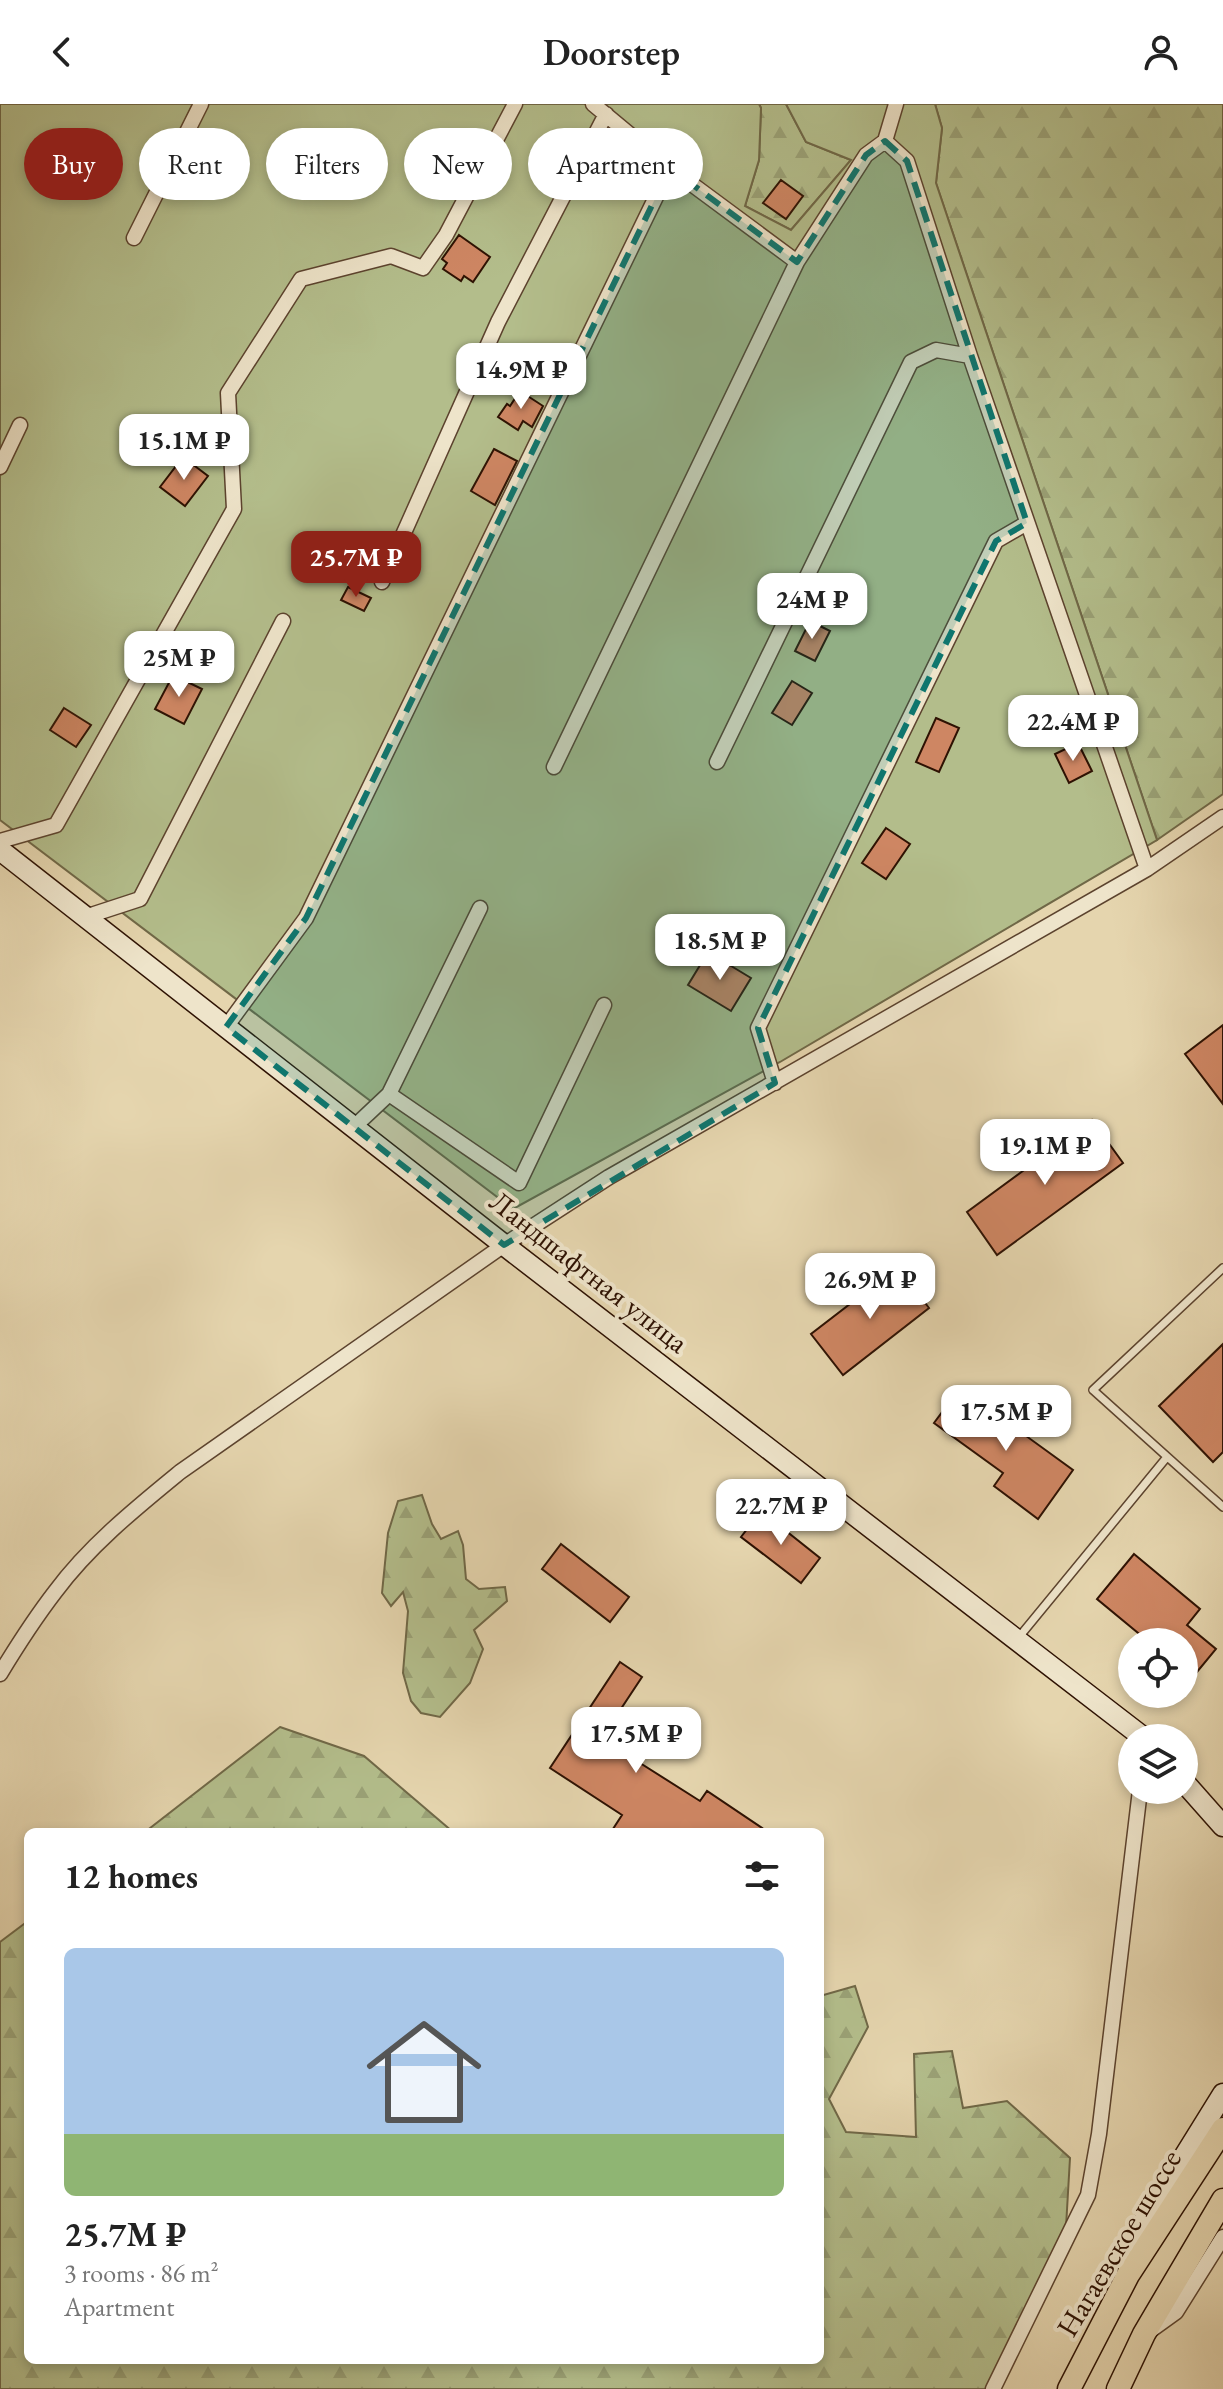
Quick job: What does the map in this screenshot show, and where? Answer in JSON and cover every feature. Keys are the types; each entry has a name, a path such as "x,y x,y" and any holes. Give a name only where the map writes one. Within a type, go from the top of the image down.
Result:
{"main road":[{"name":"Нагаевское шоссе","path":"1069,2389 1128,2275 1223,2129"},
{"path":"1118,2389 1144,2334 1223,2200"}],"street":[{"path":"134,238 201,104"},
{"path":"0,841 56,825 234,509 228,393 301,279 391,256 423,268 446,235 515,104"},
{"path":"593,104 623,128"},
{"path":"554,767 797,262 866,155 885,141 896,104"},
{"path":"382,582 498,322 606,114"},
{"path":"885,141 907,161 970,356 1147,869"},
{"path":"703,192 797,262"},
{"path":"226,1027 306,918 654,200"},
{"path":"717,762 911,362 936,350 970,356"},
{"path":"0,467 20,425"},
{"path":"775,1083 758,1028 996,541 1027,523"},
{"path":"85,917 140,899 283,621"},
{"path":"0,1674 56,1590 141,1503 180,1472 504,1245 609,1177 1147,869 1223,817"},
{"name":"Ландшафтная улица","path":"0,850 504,1245 1126,1724"},
{"path":"355,1126 389,1094 480,908"},
{"path":"389,1094 519,1183 604,1005"},
{"path":"1198,1798 1223,1826"},
{"path":"993,2389 1088,2195 1099,2134 1138,1804"},
{"path":"1128,2275 1133,2239 1223,2094"},
{"path":"1144,2334 1176,2312 1223,2237"}],"lane":[{"path":"1223,1268 1093,1390 1223,1507"},
{"path":"1016,1640 1167,1457"}],"highlighted area":[{"path":"885,141 907,161 1027,523 996,541 758,1028 775,1083 504,1245 226,1027 306,918 670,168 797,262 866,155"}],"green space":[{"path":"0,104 759,104 759,160 745,206 791,230 851,160 806,142 786,104 935,104 942,128 936,183 1157,840 780,1062 513,1209 0,820"},
{"path":"759,104 786,104 806,142 851,160 791,230 745,206 759,160"},
{"path":"935,104 1223,104 1223,794 1157,840 936,183 942,128"},
{"path":"422,1495 441,1539 458,1531 463,1545 466,1579 479,1589 505,1587 507,1601 474,1630 483,1649 470,1683 440,1717 421,1713 411,1701 403,1673 408,1611 403,1592 391,1606 382,1593 388,1533 398,1501"},
{"path":"280,1727 364,1756 448,1828 150,1828"},
{"path":"24,1924 24,2364 824,2364 824,1995 855,1986 868,2027 829,2099 846,2132 916,2137 914,2054 952,2051 963,2108 1007,2101 1070,2158 1066,2227 989,2389 0,2389 0,1942"}],"building":[{"path":"781,180 803,196 786,219 763,203"},
{"path":"459,235 490,257 473,282 464,276 461,281 443,269 447,263 442,259"},
{"path":"520,391 543,406 532,427 523,421 518,430 498,417"},
{"path":"494,449 517,461 495,505 471,491"},
{"path":"183,457 208,476 185,506 160,487"},
{"path":"348,587 371,598 364,611 341,600"},
{"path":"810,621 830,631 815,661 795,651"},
{"path":"173,675 202,689 184,724 155,709"},
{"path":"792,681 812,693 792,725 772,713"},
{"path":"64,708 91,725 76,747 50,730"},
{"path":"936,718 959,728 939,772 916,762"},
{"path":"1078,743 1092,771 1069,783 1055,754"},
{"path":"886,828 910,844 886,879 862,863"},
{"path":"708,952 751,978 731,1011 688,985"},
{"path":"1223,1025 1223,1104 1185,1054"},
{"path":"1092,1120 1123,1163 997,1255 967,1212"},
{"path":"898,1267 929,1308 843,1375 811,1334"},
{"path":"1223,1344 1223,1452 1213,1462 1159,1406"},
{"path":"960,1388 1073,1470 1038,1519 994,1486 1003,1473 934,1423"},
{"path":"761,1511 820,1558 801,1583 741,1537"},
{"path":"561,1544 629,1597 610,1622 542,1569"},
{"path":"1134,1554 1200,1609 1187,1625 1191,1628 1132,1628 1097,1599"},
{"path":"1198,1634 1216,1649 1198,1671"},
{"path":"620,1662 642,1677 605,1733 632,1751 629,1756 700,1801 707,1791 762,1828 614,1828 622,1815 550,1768"}]}
